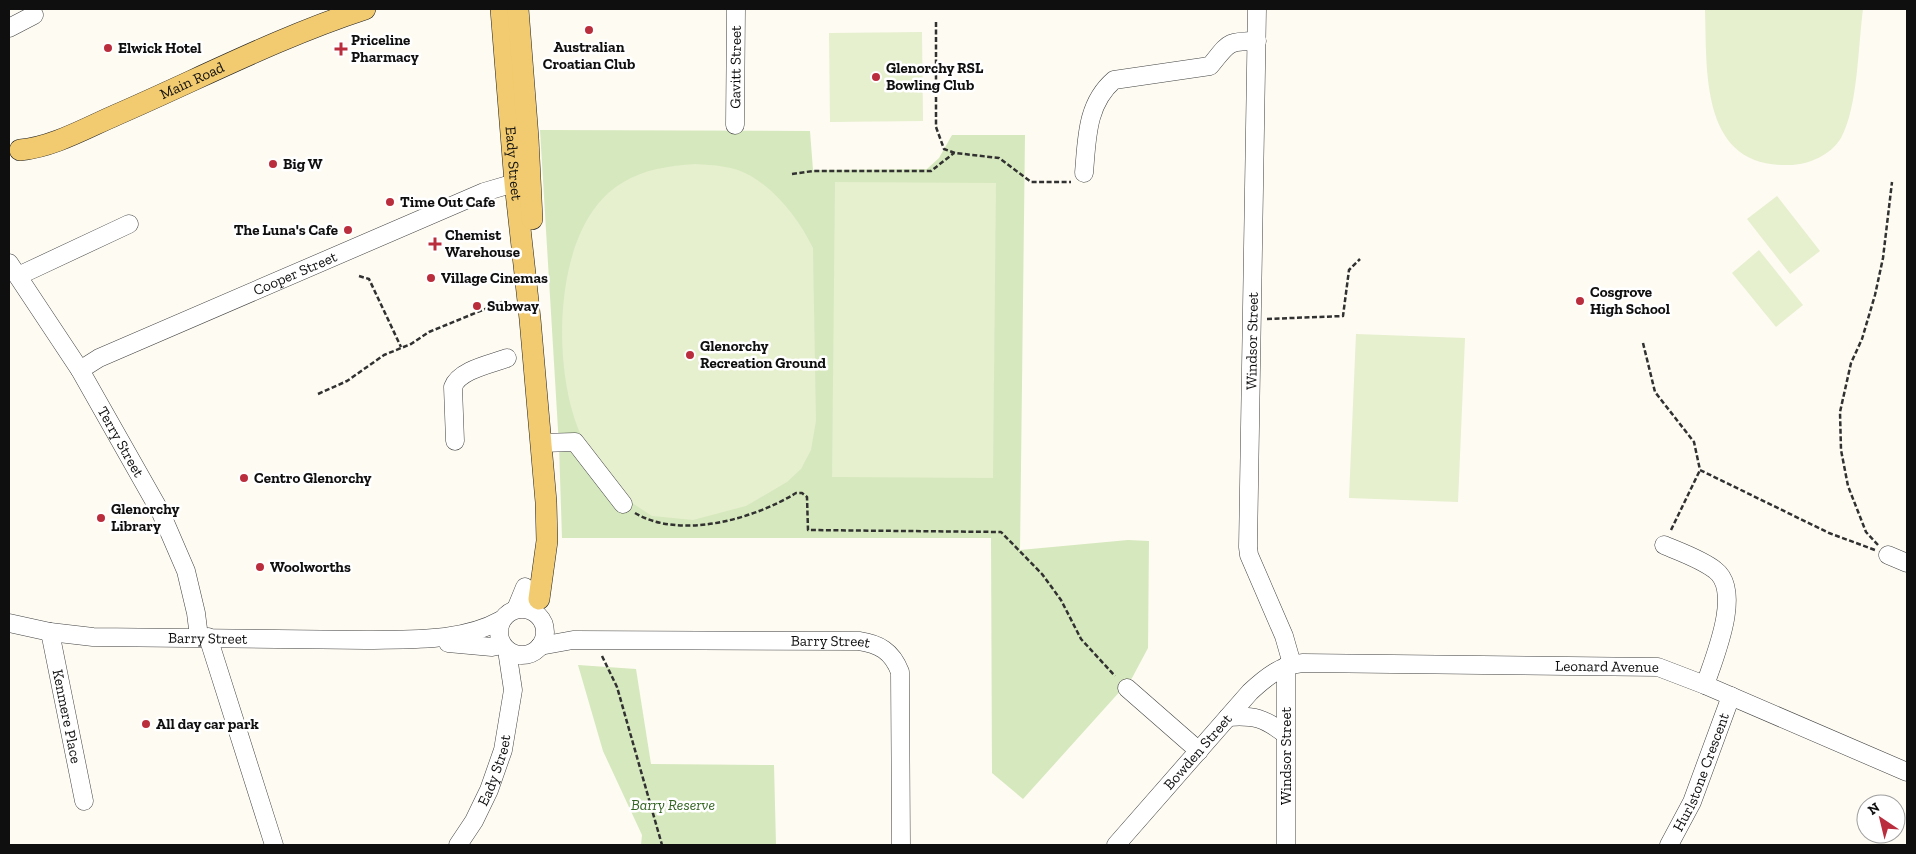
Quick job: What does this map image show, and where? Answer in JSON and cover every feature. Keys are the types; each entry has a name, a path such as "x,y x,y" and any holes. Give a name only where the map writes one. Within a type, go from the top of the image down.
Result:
{"main road":[{"name":"Main Road","path":"14,153 46,135 224,53 328,9"},
{"name":"Main Road","path":"14,153 48,144 281,40 365,9"},
{"path":"492,9 504,52"},
{"name":"Eady Street","path":"501,9 515,183 530,319 540,443 532,593"},
{"name":"Eady Street","path":"518,9 528,138 533,248 530,319"}],"street":[{"name":"Gavitt Street","path":"735,125 736,9"},
{"name":"Windsor Street","path":"1258,9 1248,547 1284,636 1289,665 1285,734 1286,845"},
{"path":"9,28 34,14"},
{"path":"1084,173 1090,115 1105,88 1114,80 1210,66 1233,41 1257,41"},
{"name":"Cooper Street","path":"80,370 99,358 418,220 484,192 515,183"},
{"path":"13,270 41,263 129,224"},
{"name":"Terry Street","path":"13,270 80,370 147,486 175,541 204,637 274,845"},
{"path":"455,441 453,387 455,381 464,374 507,358"},
{"path":"540,443 575,442 623,504"},
{"path":"1664,545 1716,570 1724,579 1728,590 1722,636 1705,685"},
{"path":"1888,555 1907,563"},
{"name":"Eady Street","path":"516,609 532,593 543,624"},
{"path":"516,609 531,610 543,624 536,649 520,655 505,648 498,633 501,620 516,609"},
{"name":"Barry Street","path":"409,639 483,631 501,620"},
{"name":"Barry Street","path":"9,623 50,632 93,637 409,639 505,648"},
{"name":"Barry Street","path":"543,624 573,640"},
{"name":"Kenmere Place","path":"50,632 84,801"},
{"name":"Barry Street","path":"536,649 573,640 859,641 879,645 892,655 900,672 901,845"},
{"name":"Eady Street","path":"505,648 513,690"},
{"name":"Eady Street","path":"458,845 474,821 489,790 503,750 513,690 536,649"},
{"name":"Leonard Avenue","path":"1289,665 1658,667 1705,685 1907,772"},
{"name":"Bowden Street","path":"1116,845 1228,717 1263,680 1289,665"},
{"path":"1127,688 1199,752"},
{"name":"Hurlstone Crescent","path":"1669,845 1692,802 1731,696"},
{"path":"1228,717 1248,715 1263,719 1285,734"}],"path":[{"path":"936,22 937,134 944,149 954,153 998,158 1031,182 1084,181 1084,173"},
{"path":"792,174 813,172 931,171 954,153"},
{"path":"1888,555 1866,532 1856,510 1848,486 1841,450 1840,412 1851,362 1862,339 1875,295 1883,258 1892,182"},
{"path":"1253,320 1343,316 1349,270 1360,259"},
{"path":"359,276 369,279 401,347"},
{"path":"318,394 347,381 366,366 401,347 411,344 429,332 507,300"},
{"path":"1643,343 1655,392 1694,442 1700,470 1664,545"},
{"path":"1700,470 1829,533 1888,555"},
{"path":"623,504 646,519 658,524 698,525 727,521 796,493 802,493 807,497 808,530 1001,532 1042,574 1062,600 1081,639 1127,688"},
{"path":"597,641 604,662 617,687 662,845"}],"green space":[{"path":"1705,9 1863,9 1851,110 1847,125 1837,144 1818,158 1796,165 1760,162 1739,151 1724,134 1714,112 1706,60"},
{"name":"Glenorchy RSL Bowling Club","path":"922,32 923,121 830,122 829,33"},
{"name":"Glenorchy Recreation Ground","path":"540,130 810,131 813,170 927,169 939,158 952,135 1025,135 1020,550 1128,540 1149,541 1148,648 1132,678 1023,799 992,773 991,538 562,538 559,446"},
{"name":"Glenorchy Recreation Ground","path":"695,164 731,168 761,182 779,198 795,217 813,248 816,421 811,450 801,469 787,482 746,506 693,520 652,516 626,499 595,459 580,433 571,405 564,372 562,336 564,299 570,263 582,230 599,203 622,183 639,174 666,167"},
{"path":"835,182 996,183 993,478 832,477"},
{"path":"1777,196 1820,251 1790,274 1747,219"},
{"path":"1759,250 1803,305 1776,327 1732,273"},
{"path":"1356,334 1465,338 1458,502 1349,498"},
{"name":"Barry Reserve","path":"578,665 636,669 651,764 774,765 776,845 641,845 642,835 603,751"}],"place":[{"name":"Australian Croatian Club","path":"589,30"},
{"name":"Elwick Hotel","path":"108,48"},
{"name":"Priceline Pharmacy","path":"341,49"},
{"name":"Glenorchy RSL Bowling Club","path":"876,77"},
{"name":"Big W","path":"273,164"},
{"name":"Time Out Cafe","path":"390,202"},
{"name":"The Luna's Cafe","path":"348,230"},
{"name":"Chemist Warehouse","path":"435,244"},
{"name":"Village Cinemas","path":"431,278"},
{"name":"Cosgrove High School","path":"1580,301"},
{"name":"Subway","path":"477,306"},
{"name":"Glenorchy Recreation Ground","path":"690,355"},
{"name":"Centro Glenorchy","path":"244,478"},
{"name":"Glenorchy Library","path":"101,518"},
{"name":"Woolworths","path":"260,567"},
{"name":"All day car park","path":"146,724"}]}
